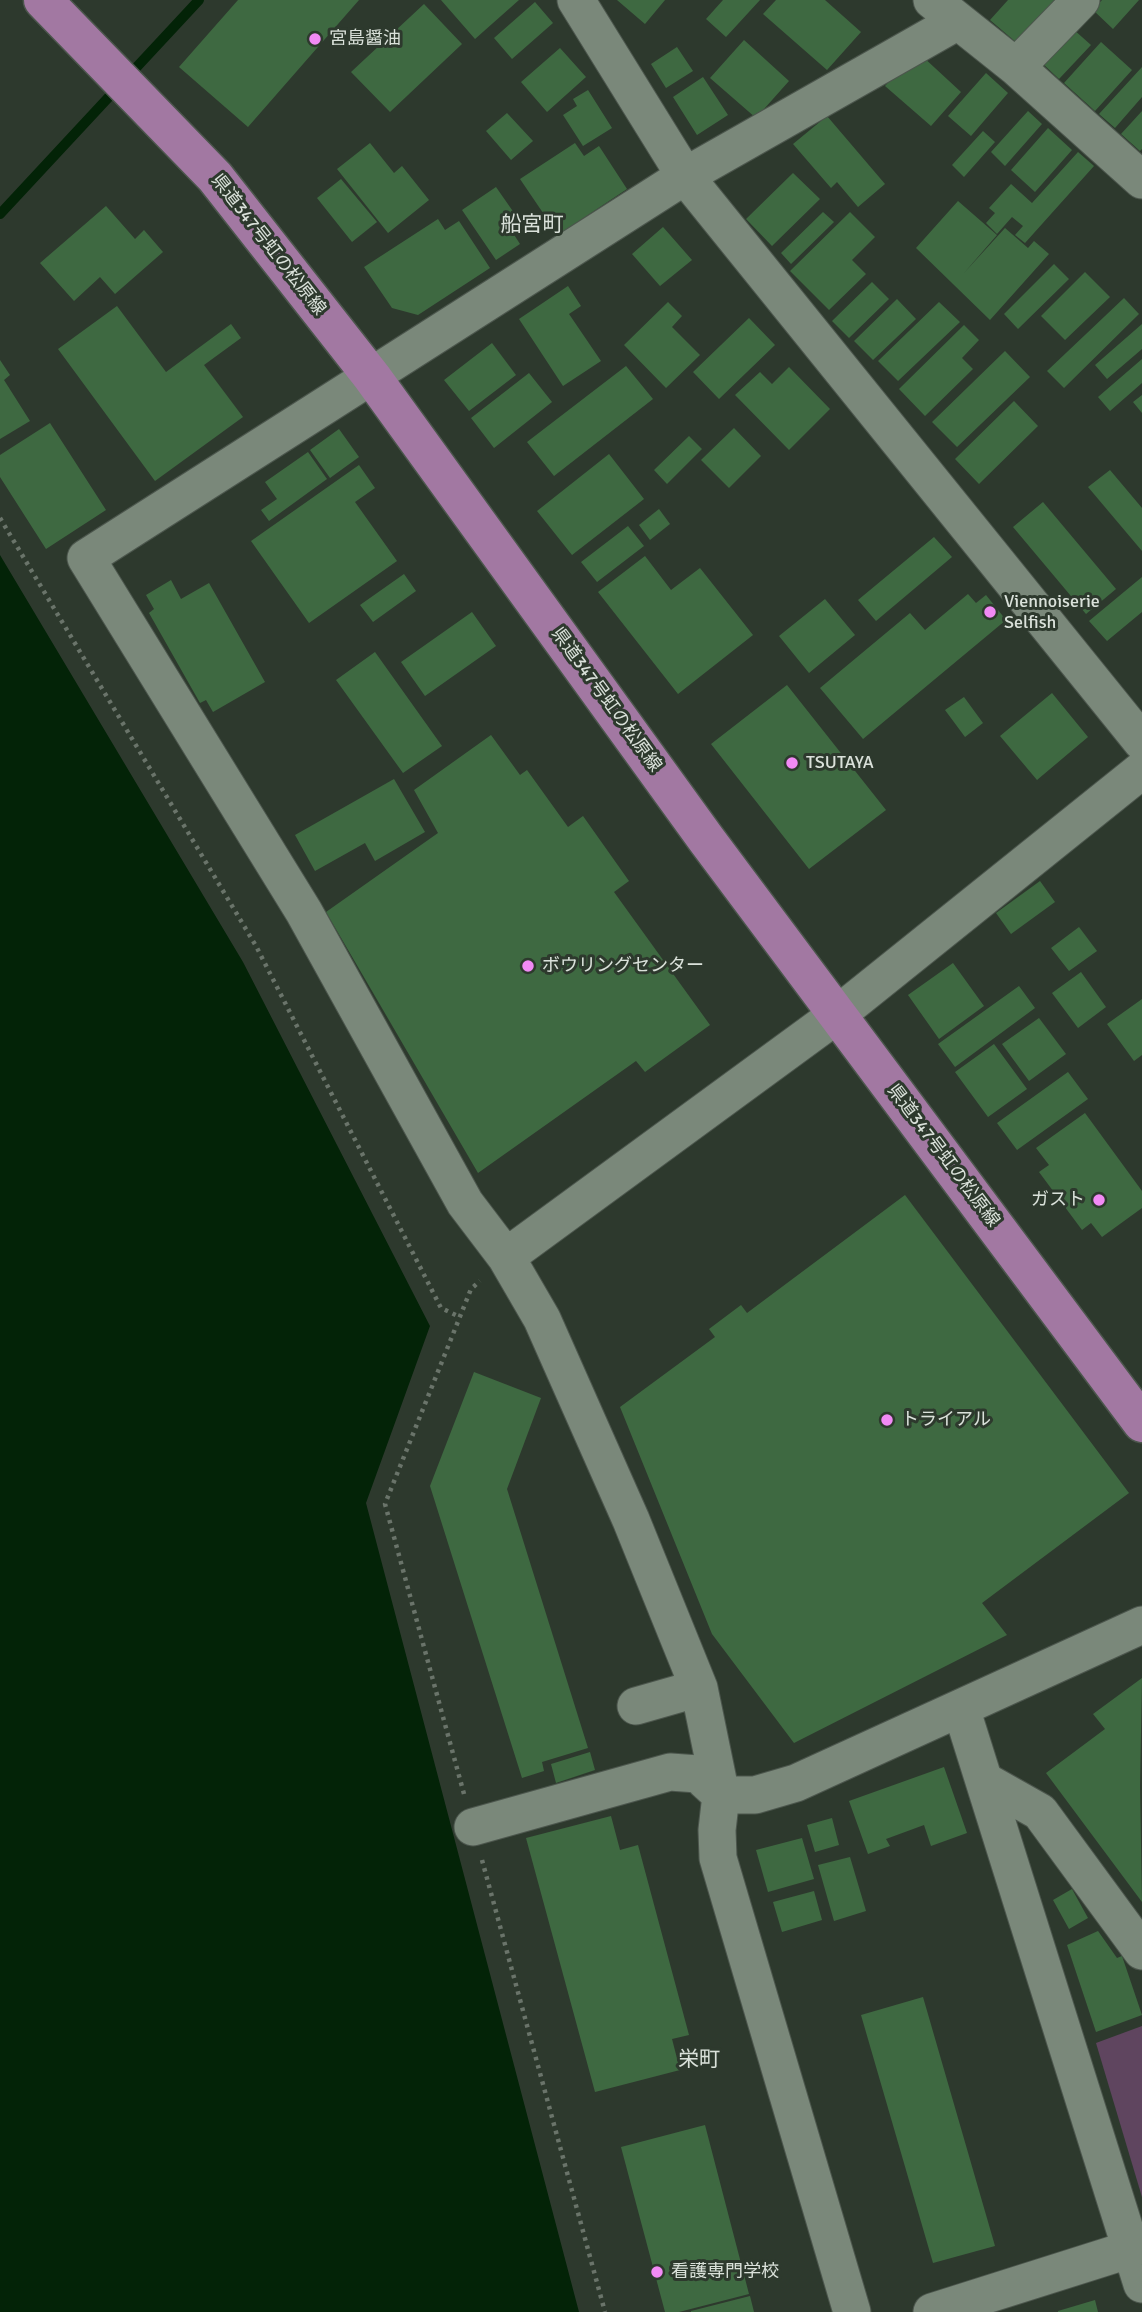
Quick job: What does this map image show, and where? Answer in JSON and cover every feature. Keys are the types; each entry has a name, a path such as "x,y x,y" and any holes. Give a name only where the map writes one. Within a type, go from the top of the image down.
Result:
{"main road":[{"name":"県道347号虹の松原線","path":"43,0 215,177 372,377 706,839 1142,1423"}],"street":[{"path":"576,0 685,176 1142,742"},
{"path":"1016,67 1081,0"},
{"path":"852,2312 718,1858 717,1830 721,1795 699,1688 631,1520 542,1319 506,1257 466,1203 304,912 86,558 945,11 1016,67 1142,180"},
{"path":"506,1257 838,1013 1142,770"},
{"path":"474,1828 670,1772 698,1774 721,1795 755,1795 796,1783 1142,1625"},
{"path":"636,1706 699,1688"},
{"path":"961,1707 1137,2246 1142,2284"},
{"path":"985,1781 1040,1812 1142,1951"},
{"path":"932,2312 1002,2302 1137,2246"}],"path":[{"path":"0,518 256,946 441,1308 460,1317"},
{"path":"506,1257 471,1289 386,1504 605,2312"}],"shaded area":[{"path":"0,555 243,962 430,1326 366,1503 579,2312 0,2312"},
{"path":"1142,2026 1142,2197 1096,2043"}],"building":[{"path":"238,0 359,0 248,127 179,67"},
{"path":"441,0 519,0 475,39"},
{"path":"617,0 665,0 645,24"},
{"path":"723,0 760,0 726,37 706,19"},
{"path":"776,0 825,0 861,32 827,70 763,14"},
{"path":"1008,0 1055,0 1017,43 990,20"},
{"path":"1102,0 1139,0 1113,29 1093,10"},
{"path":"535,2 553,23 512,59 494,38"},
{"path":"424,4 462,44 390,112 351,72"},
{"path":"1073,29 1091,45 1059,79 1042,63"},
{"path":"744,40 789,81 756,118 710,78"},
{"path":"1101,42 1132,70 1095,111 1064,83"},
{"path":"677,47 693,71 666,88 651,64"},
{"path":"560,48 586,77 547,112 521,82"},
{"path":"922,56 961,92 931,126 885,86 906,62"},
{"path":"1142,67 1142,97 1115,128 1099,114"},
{"path":"986,73 1008,93 971,136 948,116"},
{"path":"703,77 728,115 697,135 673,97"},
{"path":"588,90 612,128 583,146 563,115 577,106 573,99"},
{"path":"1028,111 1042,124 1005,166 991,152"},
{"path":"1142,111 1142,149 1140,151 1121,134"},
{"path":"507,113 533,141 511,160 486,131"},
{"path":"827,116 885,184 858,207 837,182 831,188 793,144"},
{"path":"1048,128 1072,150 1035,192 1011,170"},
{"path":"983,131 995,142 964,177 952,165"},
{"path":"370,143 394,173 402,166 429,200 388,233 337,169"},
{"path":"575,143 584,156 599,146 627,189 558,235 520,179"},
{"path":"1078,152 1094,166 1025,243 1015,235 1023,226 1012,217 997,234 986,223 995,213 989,208 1011,184 1032,203"},
{"path":"793,173 820,199 772,246 746,219"},
{"path":"341,179 377,222 352,242 317,198"},
{"path":"496,187 519,220 509,227 520,244 496,260 462,210"},
{"path":"958,201 997,235 964,273 1005,228 1028,248 1034,241 1049,254 990,320 916,248"},
{"path":"106,206 135,239 144,230 163,252 115,294 100,277 74,301 40,263"},
{"path":"823,212 834,222 791,264 781,253"},
{"path":"850,212 875,237 852,260 866,274 829,310 790,271"},
{"path":"438,219 445,230 459,221 490,268 418,315 392,308 364,267"},
{"path":"663,227 692,260 660,286 632,254"},
{"path":"1054,264 1069,279 1018,329 1004,314"},
{"path":"1085,272 1110,297 1065,340 1041,316"},
{"path":"872,282 889,299 849,338 832,321"},
{"path":"568,286 581,306 569,314 601,361 563,386 519,319"},
{"path":"1124,298 1139,314 1064,388 1047,371"},
{"path":"897,299 916,319 873,360 854,341"},
{"path":"668,302 682,316 672,327 700,355 666,388 624,345"},
{"path":"939,302 960,322 898,381 878,361"},
{"path":"117,306 166,372 231,324 241,338 204,365 243,417 155,481 58,349"},
{"path":"749,318 775,345 719,399 693,372"},
{"path":"1142,324 1142,349 1107,379 1095,365"},
{"path":"964,325 979,340 962,358 973,369 925,416 899,389"},
{"path":"492,343 516,375 469,411 444,380"},
{"path":"1005,351 1030,377 957,447 932,422"},
{"path":"1142,359 1142,383 1110,411 1098,397"},
{"path":"0,360 10,375 4,380 30,421 0,439"},
{"path":"626,366 653,399 554,476 527,442"},
{"path":"789,367 830,409 789,450 735,395 760,372 772,384"},
{"path":"529,373 552,402 494,448 471,418"},
{"path":"1142,395 1142,413 1133,402"},
{"path":"1014,401 1038,426 979,484 955,459"},
{"path":"50,423 106,510 46,549 0,477 0,455"},
{"path":"734,428 761,456 729,488 701,460"},
{"path":"339,429 359,457 330,478 310,450"},
{"path":"689,436 702,449 667,484 654,470"},
{"path":"308,452 327,479 269,521 261,510 277,499 265,482"},
{"path":"609,454 644,499 572,555 537,511"},
{"path":"359,465 375,488 355,502 397,561 309,623 251,541"},
{"path":"1110,470 1142,508 1142,551 1088,487"},
{"path":"1043,502 1116,589 1086,614 1013,527"},
{"path":"659,509 670,524 650,540 639,525"},
{"path":"628,526 644,546 597,582 581,562"},
{"path":"934,537 952,557 876,621 858,600"},
{"path":"645,556 671,590 700,568 753,635 678,694 598,592"},
{"path":"404,574 416,591 373,622 360,605"},
{"path":"1142,577 1142,612 1107,641 1089,621"},
{"path":"171,580 181,599 209,583 265,682 213,712 206,700 200,703 149,613 154,609 146,595"},
{"path":"968,594 976,603 986,595 1006,620 863,739 820,688 910,613 925,630"},
{"path":"825,599 855,635 809,673 779,636"},
{"path":"472,612 496,646 425,696 401,662"},
{"path":"375,652 442,746 403,773 336,680"},
{"path":"787,685 886,810 809,869 711,744"},
{"path":"1052,693 1088,737 1037,780 1000,736"},
{"path":"964,697 983,723 965,737 945,710"},
{"path":"491,735 520,775 527,770 568,827 583,816 629,881 614,892 710,1025 645,1072 636,1061 478,1173 326,912 438,833 414,790"},
{"path":"394,779 425,832 375,861 365,843 315,871 295,835"},
{"path":"1040,881 1055,902 1011,934 996,913"},
{"path":"1079,927 1097,951 1069,971 1051,948"},
{"path":"953,963 984,1006 939,1039 908,995"},
{"path":"1081,972 1106,1007 1078,1028 1052,993"},
{"path":"1019,986 1035,1008 955,1067 938,1044"},
{"path":"1142,999 1142,1055 1134,1061 1107,1024"},
{"path":"1039,1018 1066,1054 1029,1081 1002,1044"},
{"path":"994,1044 1027,1089 988,1117 955,1072"},
{"path":"1068,1072 1088,1099 1017,1150 997,1123"},
{"path":"1085,1113 1142,1191 1142,1208 1102,1237 1091,1223 1082,1230 1039,1172 1049,1165 1036,1148"},
{"path":"905,1195 1129,1493 982,1603 1007,1635 794,1743 712,1634 620,1407 715,1337 709,1329 741,1305 747,1313"},
{"path":"474,1372 541,1398 507,1489 588,1748 542,1762 544,1771 522,1778 430,1486"},
{"path":"1142,1678 1142,1902 1046,1773 1105,1729 1093,1714"},
{"path":"590,1752 595,1770 556,1783 551,1764"},
{"path":"944,1767 967,1833 931,1846 924,1825 886,1839 890,1846 868,1854 849,1801"},
{"path":"611,1816 620,1850 638,1845 689,2035 672,2039 680,2070 595,2092 526,1838"},
{"path":"832,1818 839,1845 815,1852 807,1825"},
{"path":"802,1838 814,1879 768,1892 756,1850"},
{"path":"850,1857 866,1911 834,1921 818,1865"},
{"path":"1072,1889 1088,1918 1069,1929 1053,1900"},
{"path":"814,1891 822,1920 782,1932 773,1902"},
{"path":"1098,1931 1117,1958 1122,1956 1142,2015 1096,2032 1067,1945"},
{"path":"923,1997 995,2246 933,2263 861,2015"},
{"path":"705,2125 749,2294 679,2312 665,2312 621,2147"},
{"path":"750,2296 754,2312 691,2312 691,2311"},
{"path":"1095,2300 1098,2312 1058,2312 1058,2311"}],"waterway":[{"path":"0,214 199,0"}],"place":[{"name":"宮島醤油","path":"315,39"},
{"name":"Viennoiserie Selfish","path":"990,612"},
{"name":"TSUTAYA","path":"792,763"},
{"name":"ボウリングセンター","path":"528,966"},
{"name":"ガスト","path":"1099,1200"},
{"name":"トライアル","path":"887,1420"},
{"name":"看護専門学校","path":"657,2272"}],"district":[{"name":"船宮町","path":"532,225"},
{"name":"栄町","path":"699,2060"}]}
